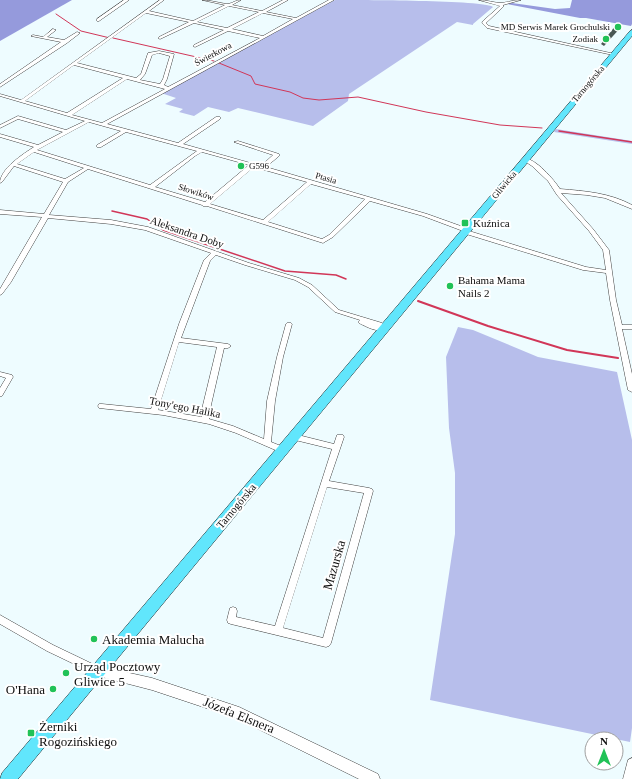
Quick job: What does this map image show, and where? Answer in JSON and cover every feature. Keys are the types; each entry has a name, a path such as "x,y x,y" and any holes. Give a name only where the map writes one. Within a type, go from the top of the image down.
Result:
{"main road":[{"name":"Tarnogórska","path":"544,137 632,32"},
{"name":"Gliwicka","path":"466,231 544,137"},
{"name":"Tarnogórska","path":"8,779 466,231"}],"street":[{"path":"98,20 127,0"},
{"path":"22,101 162,0"},
{"path":"204,0 296,19"},
{"path":"160,38 239,0"},
{"path":"194,46 286,0"},
{"name":"Świerkowa","path":"103,124 332,0"},
{"path":"481,0 501,4 519,0"},
{"path":"501,4 502,6 485,21 484,23 488,27 614,54"},
{"path":"147,12 263,37"},
{"path":"44,38 54,30"},
{"path":"0,86 78,33"},
{"path":"33,36 66,42"},
{"path":"137,80 143,74 150,54 159,52 172,55 165,79 161,86"},
{"path":"74,64 168,88"},
{"path":"68,115 127,77"},
{"name":"Ptasia","path":"0,95 68,115 202,150 368,198 446,222 466,231 585,269 609,272"},
{"path":"0,127 18,117 68,132"},
{"path":"179,144 218,118"},
{"path":"0,181 13,164 35,149 90,120"},
{"path":"99,146 126,130"},
{"name":"Słowików","path":"0,135 88,168 323,241 331,236 368,198"},
{"path":"236,142 277,155 262,168"},
{"path":"150,187 202,150"},
{"path":"526,159 533,163 559,191 559,194 591,230 606,250 619,327 632,390"},
{"path":"13,164 66,181"},
{"path":"206,205 253,165"},
{"path":"0,293 8,282 66,181 88,168"},
{"path":"263,223 310,182"},
{"path":"559,191 605,196 623,202 632,207"},
{"name":"Aleksandra Doby","path":"0,212 111,222 134,226 301,281 310,286 330,306 377,328 384,328"},
{"path":"154,411 177,340 207,260 215,252"},
{"path":"266,444 271,401 280,357 289,324"},
{"path":"619,327 632,327"},
{"path":"177,340 224,345 207,405 205,420"},
{"path":"0,374 10,377 0,394"},
{"name":"Tony'ego Halika","path":"102,406 154,411 205,420 224,426 283,450"},
{"path":"294,436 336,446"},
{"path":"278,631 324,483 340,437"},
{"name":"Mazurska","path":"234,611 231,620 326,643 369,491 324,483"},
{"path":"0,620 50,648 98,671"},
{"name":"Józefa Elsnera","path":"98,671 152,684 239,712 373,779"},
{"path":"628,779 632,763"}],"shaded area":[{"path":"0,0 72,0 0,41"},
{"path":"335,0 393,0 468,3 493,7 473,25 457,22 349,94 348,101 313,126 238,108 229,112 208,107 194,116 179,112 183,109 165,104 176,98 161,93"},
{"path":"572,0 632,0 632,24 631,26 580,18 507,4 512,3 555,9 570,8"},
{"path":"556,129 632,141 632,144 554,132"},
{"path":"458,327 473,330 538,357 617,372 632,440 632,728 630,742 624,741 624,731 584,731 584,732 430,700 455,534 455,473 449,428 446,357"}],"building":[{"path":"616,25 622,26 604,46 601,44"}],"waterway":[{"path":"56,14 81,31 110,38"},
{"path":"113,38 214,61"},
{"path":"219,63 251,76 255,84 290,92 303,98 319,100 358,97 426,112 500,125 542,128"},
{"path":"559,131 632,142"},
{"path":"112,211 147,219 163,230 285,271 336,275 346,279"},
{"path":"418,301 488,326 567,350 618,358"}],"place":[{"name":"MD Serwis Marek Grochulski","path":"618,27"},
{"name":"Zodiak","path":"606,39"},
{"name":"G596","path":"241,166"},
{"name":"Kuźnica","path":"465,223"},
{"name":"Bahama Mama Nails 2","path":"450,286"},
{"name":"Akademia Malucha","path":"94,639"},
{"name":"Urząd Pocztowy Gliwice 5","path":"66,673"},
{"name":"O'Hana","path":"53,689"},
{"name":"Żerniki Rogozińskiego","path":"31,733"}]}
